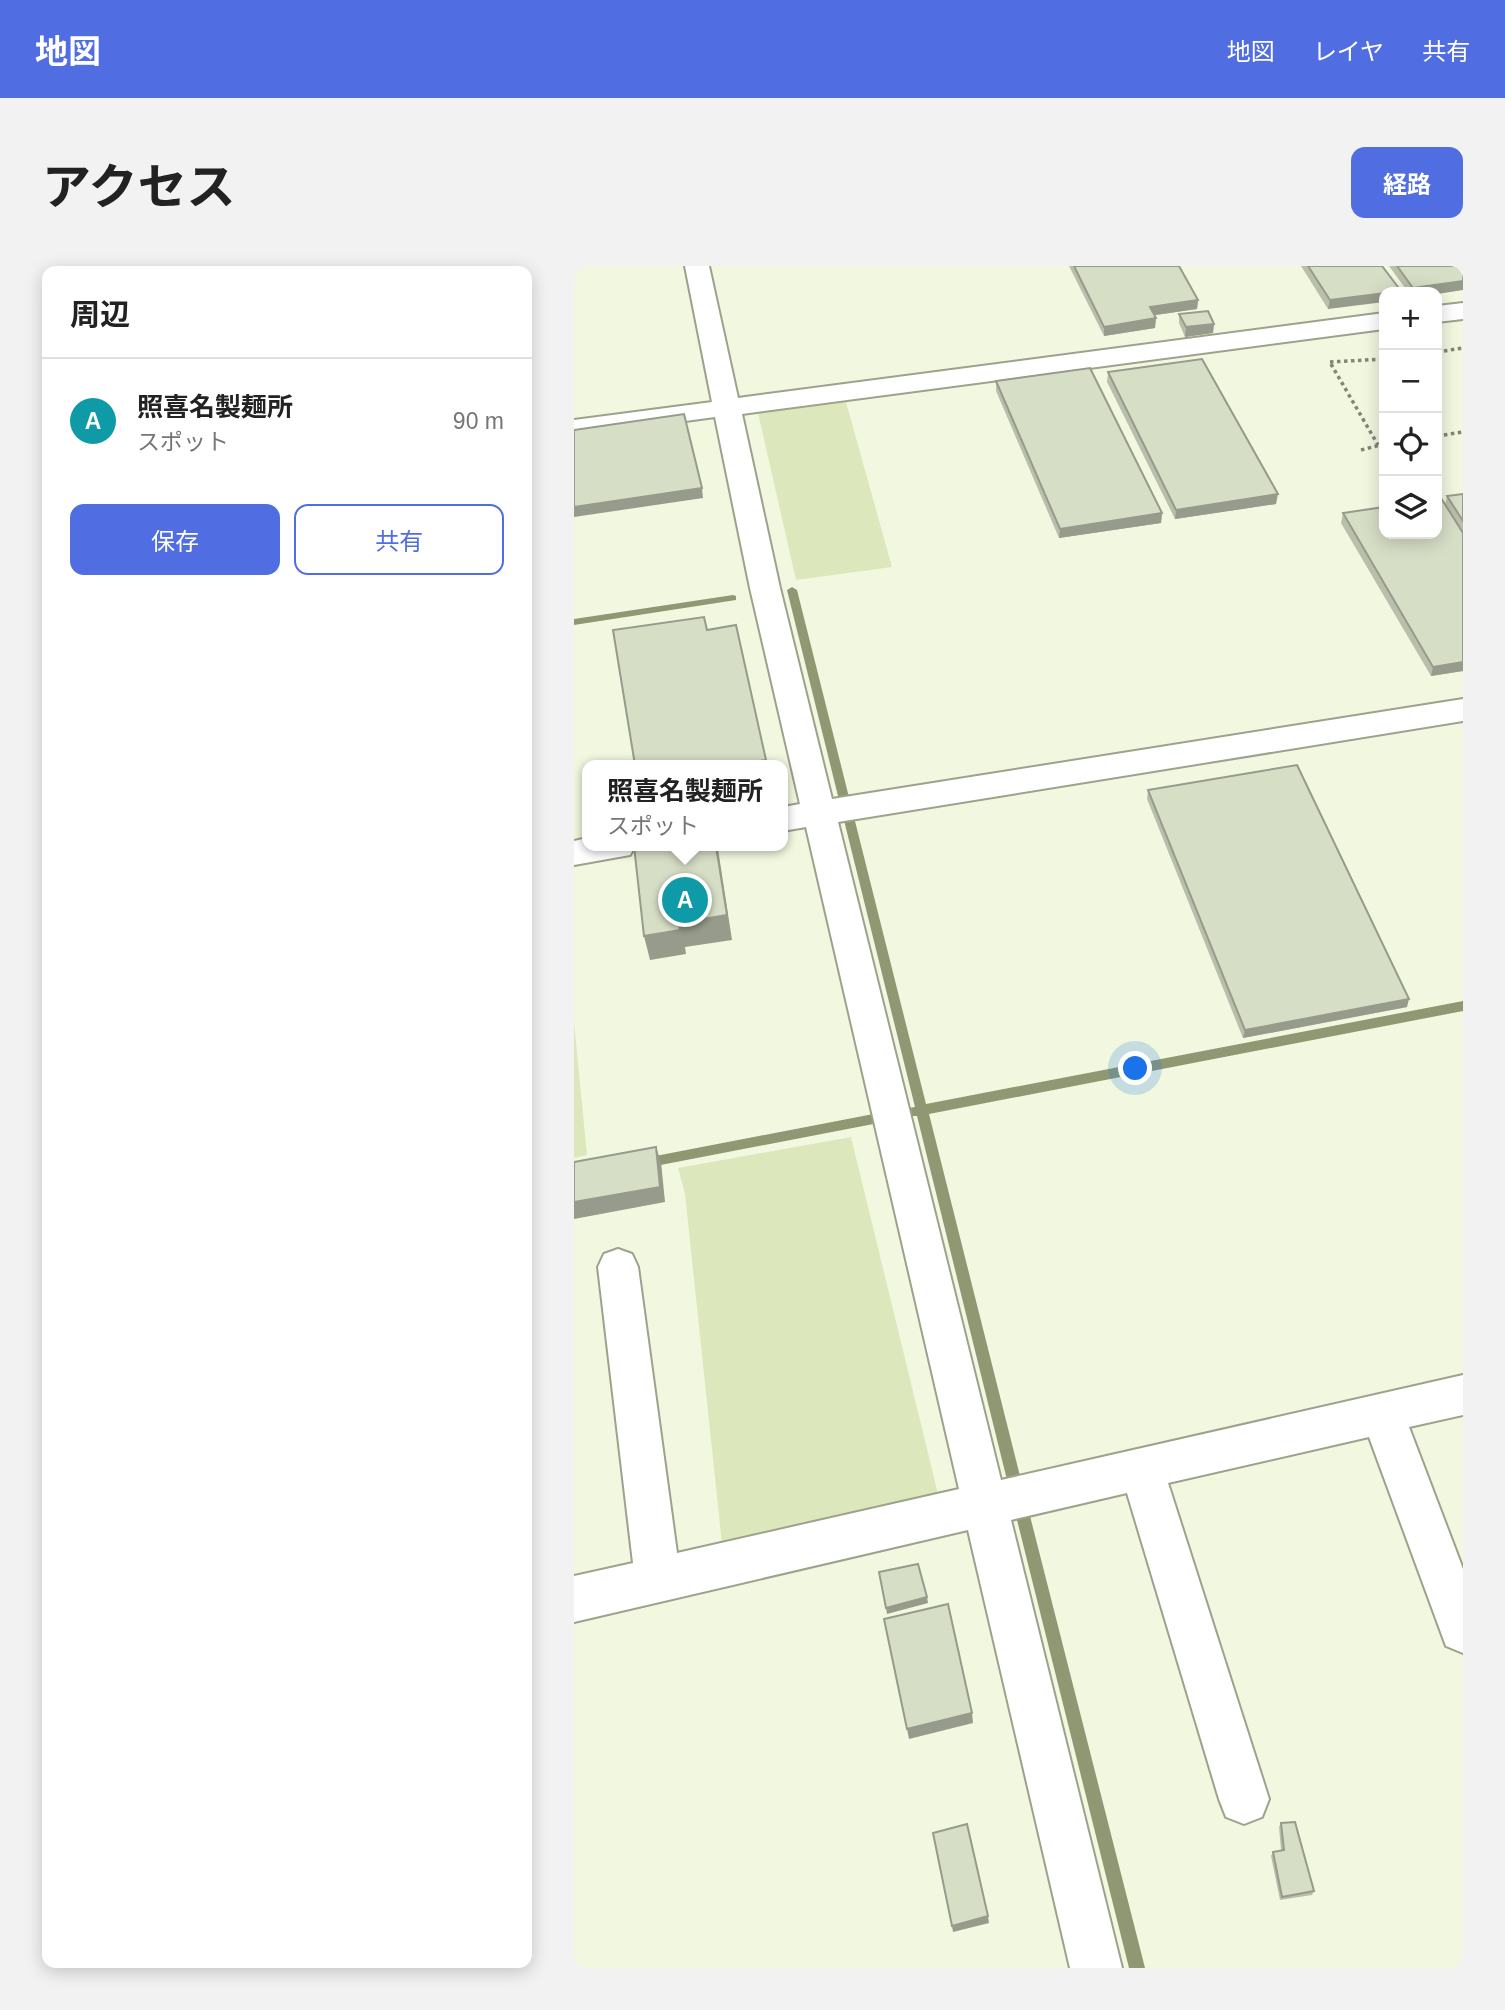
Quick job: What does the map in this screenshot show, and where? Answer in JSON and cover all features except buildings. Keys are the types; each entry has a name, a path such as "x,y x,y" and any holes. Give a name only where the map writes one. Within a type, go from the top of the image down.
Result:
{"street":[{"path":"697,266 765,588 801,816 984,1504 1096,1968"},
{"path":"1442,313 1463,311"},
{"path":"574,428 1379,322"},
{"path":"801,816 1463,710"},
{"path":"618,1267 658,1580"},
{"path":"574,1599 1463,1395"},
{"path":"1382,1414 1463,1630"},
{"path":"1141,1468 1244,1799"}],"path":[{"path":"1442,351 1463,348"},
{"path":"1331,364 1378,445 1361,450"},
{"path":"1442,435 1463,432"}],"green space":[{"path":"846,402 892,567 796,580 758,413"},
{"path":"574,1022 587,1155 574,1158"},
{"path":"851,1137 939,1498 722,1544 685,1194 678,1168"}],"waterway":[{"path":"792,590 922,1110"},
{"path":"574,622 733,598"},
{"path":"922,1110 1463,1006"},
{"path":"913,1112 922,1110"},
{"path":"922,1110 1013,1476"},
{"path":"645,1163 889,1116"},
{"path":"1023,1516 1137,1968"}],"place":[{"name":"照喜名製麺所","path":"685,900"}]}
